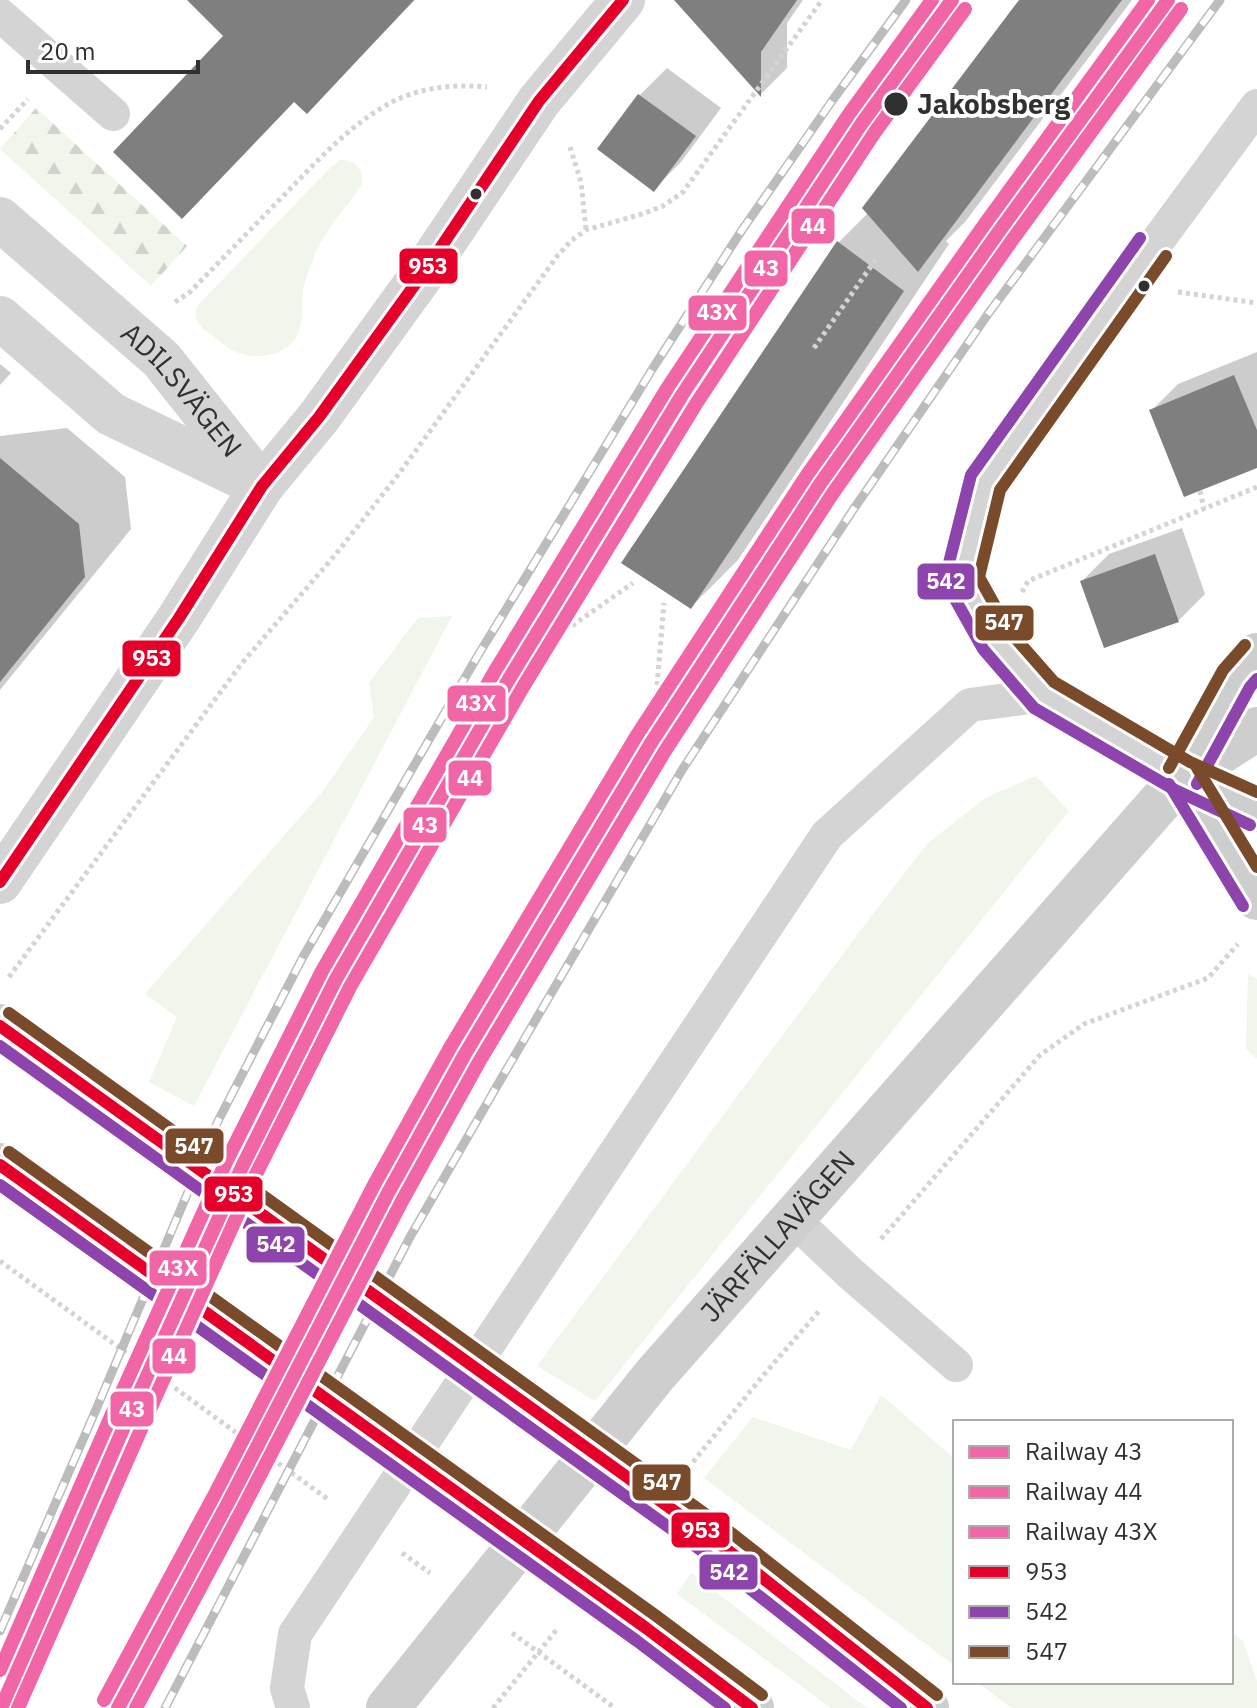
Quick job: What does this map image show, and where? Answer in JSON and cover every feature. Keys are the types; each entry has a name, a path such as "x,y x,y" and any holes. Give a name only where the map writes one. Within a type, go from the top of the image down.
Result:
{"main road":[{"name":"JÄRFÄLLAVÄGEN","path":"388,1708 654,1376 1183,776 1237,678 1257,655"},
{"name":"JÄRFÄLLAVÄGEN","path":"1183,776 1257,729"},
{"path":"1183,776 1257,810"},
{"path":"1183,776 1257,898"},
{"path":"0,1026 716,1541 927,1708"},
{"path":"0,1165 646,1628 752,1708"}],"street":[{"path":"0,882 179,618 262,486 319,417 429,265 539,101 623,0"},
{"name":"ADILSVÄGEN","path":"0,219 161,359 262,486"},
{"name":"ADILSVÄGEN","path":"0,318 111,414 262,486"}],"lane":[{"path":"0,15 113,114"},
{"path":"1183,776 1044,695 996,640 962,579 985,483 1257,106"},
{"path":"293,1708 287,1688 295,1634 827,835 970,705 1044,695"},
{"path":"792,1218 956,1365"}],"path":[{"path":"8,978 242,663 336,554 398,475 558,255 586,230 663,206 683,192 822,0"},
{"path":"171,304 190,292 362,120 393,101 429,89 463,85 505,88 539,101 559,125 573,152 581,182 586,230"},
{"path":"814,348 876,259"},
{"path":"1126,285 1257,303"},
{"path":"1021,594 1028,581 1257,487"},
{"path":"1200,491 1204,510"},
{"path":"546,644 633,583"},
{"path":"655,709 664,603"},
{"path":"0,1261 336,1505"},
{"path":"401,1552 440,1580"},
{"path":"504,1627 615,1708"}],"green space":[{"path":"36,108 187,246 151,286 0,149"},
{"path":"340,160 357,166 362,174 362,184 316,251 304,285 301,321 294,340 281,351 265,356 232,350 200,325 196,315 198,305"},
{"path":"452,616 194,1106 149,1082 177,1017 145,994 323,791 374,717 369,683 418,618"},
{"path":"1036,776 1069,811 595,1401 537,1366 927,844 985,798"},
{"path":"1248,974 1257,979 1257,1059 1246,1049"},
{"path":"881,1395 953,1457 953,1665 704,1478 753,1417 851,1450"},
{"path":"691,1573 867,1708 831,1708 677,1594"},
{"path":"1233,1634 1243,1641 1257,1681 1257,1708 1011,1708 980,1684 1233,1684"}],"building":[{"path":"187,0 414,0 307,114 294,102 182,219 113,152 223,36"},
{"path":"674,0 797,0 761,52 761,97"},
{"path":"1019,0 1122,0 918,272 862,208"},
{"path":"638,94 696,136 654,192 597,149"},
{"path":"837,241 904,291 691,609 621,563"},
{"path":"1234,375 1257,430 1257,468 1184,497 1149,410"},
{"path":"0,458 79,524 85,577 0,682"},
{"path":"1155,554 1179,622 1104,648 1080,581"}],"railway":[{"path":"0,1631 218,1121 303,957 477,657 653,368 742,230 906,0"},
{"path":"165,1708 410,1237 682,770 853,510 988,314 1220,0"}],"rail line":[{"name":"43X","path":"0,1670 227,1160 322,971 495,671 668,387 849,114 932,0"},
{"name":"43","path":"1,1708 242,1167 336,979 509,679 682,395 862,123 952,0"},
{"name":"43X","path":"104,1700 216,1492 374,1185 451,1046 637,735 807,475 1148,0"},
{"name":"43","path":"118,1708 388,1193 465,1054 651,743 820,484 1168,0"},
{"name":"44","path":"18,1708 256,1174 350,987 523,687 696,404 875,132 965,9"},
{"name":"44","path":"136,1708 402,1201 479,1062 665,751 833,493 1181,9"}],"transit line":[{"name":"953","path":"0,882 179,618 262,486 319,417 429,265 539,101 623,0"},
{"name":"542","path":"1140,238 971,475 946,583 983,649 1034,708 1175,790 1250,825"},
{"name":"547","path":"1166,256 1000,490 979,577 1009,631 1054,682 1190,762 1257,792"},
{"name":"547","path":"1169,768 1223,670 1245,645"},
{"name":"542","path":"1197,784 1257,679"},
{"name":"547","path":"1197,768 1257,867"},
{"name":"542","path":"1169,784 1243,906"},
{"name":"547","path":"9,1013 725,1528 937,1695"},
{"name":"953","path":"0,1026 716,1541 927,1708"},
{"name":"542","path":"0,1046 706,1554 901,1708"},
{"name":"547","path":"9,1152 762,1695"},
{"name":"953","path":"0,1165 646,1628 752,1708"},
{"name":"542","path":"0,1185 637,1641 725,1708"}],"place":[{"name":"Jakobsberg","path":"896,104"}]}
